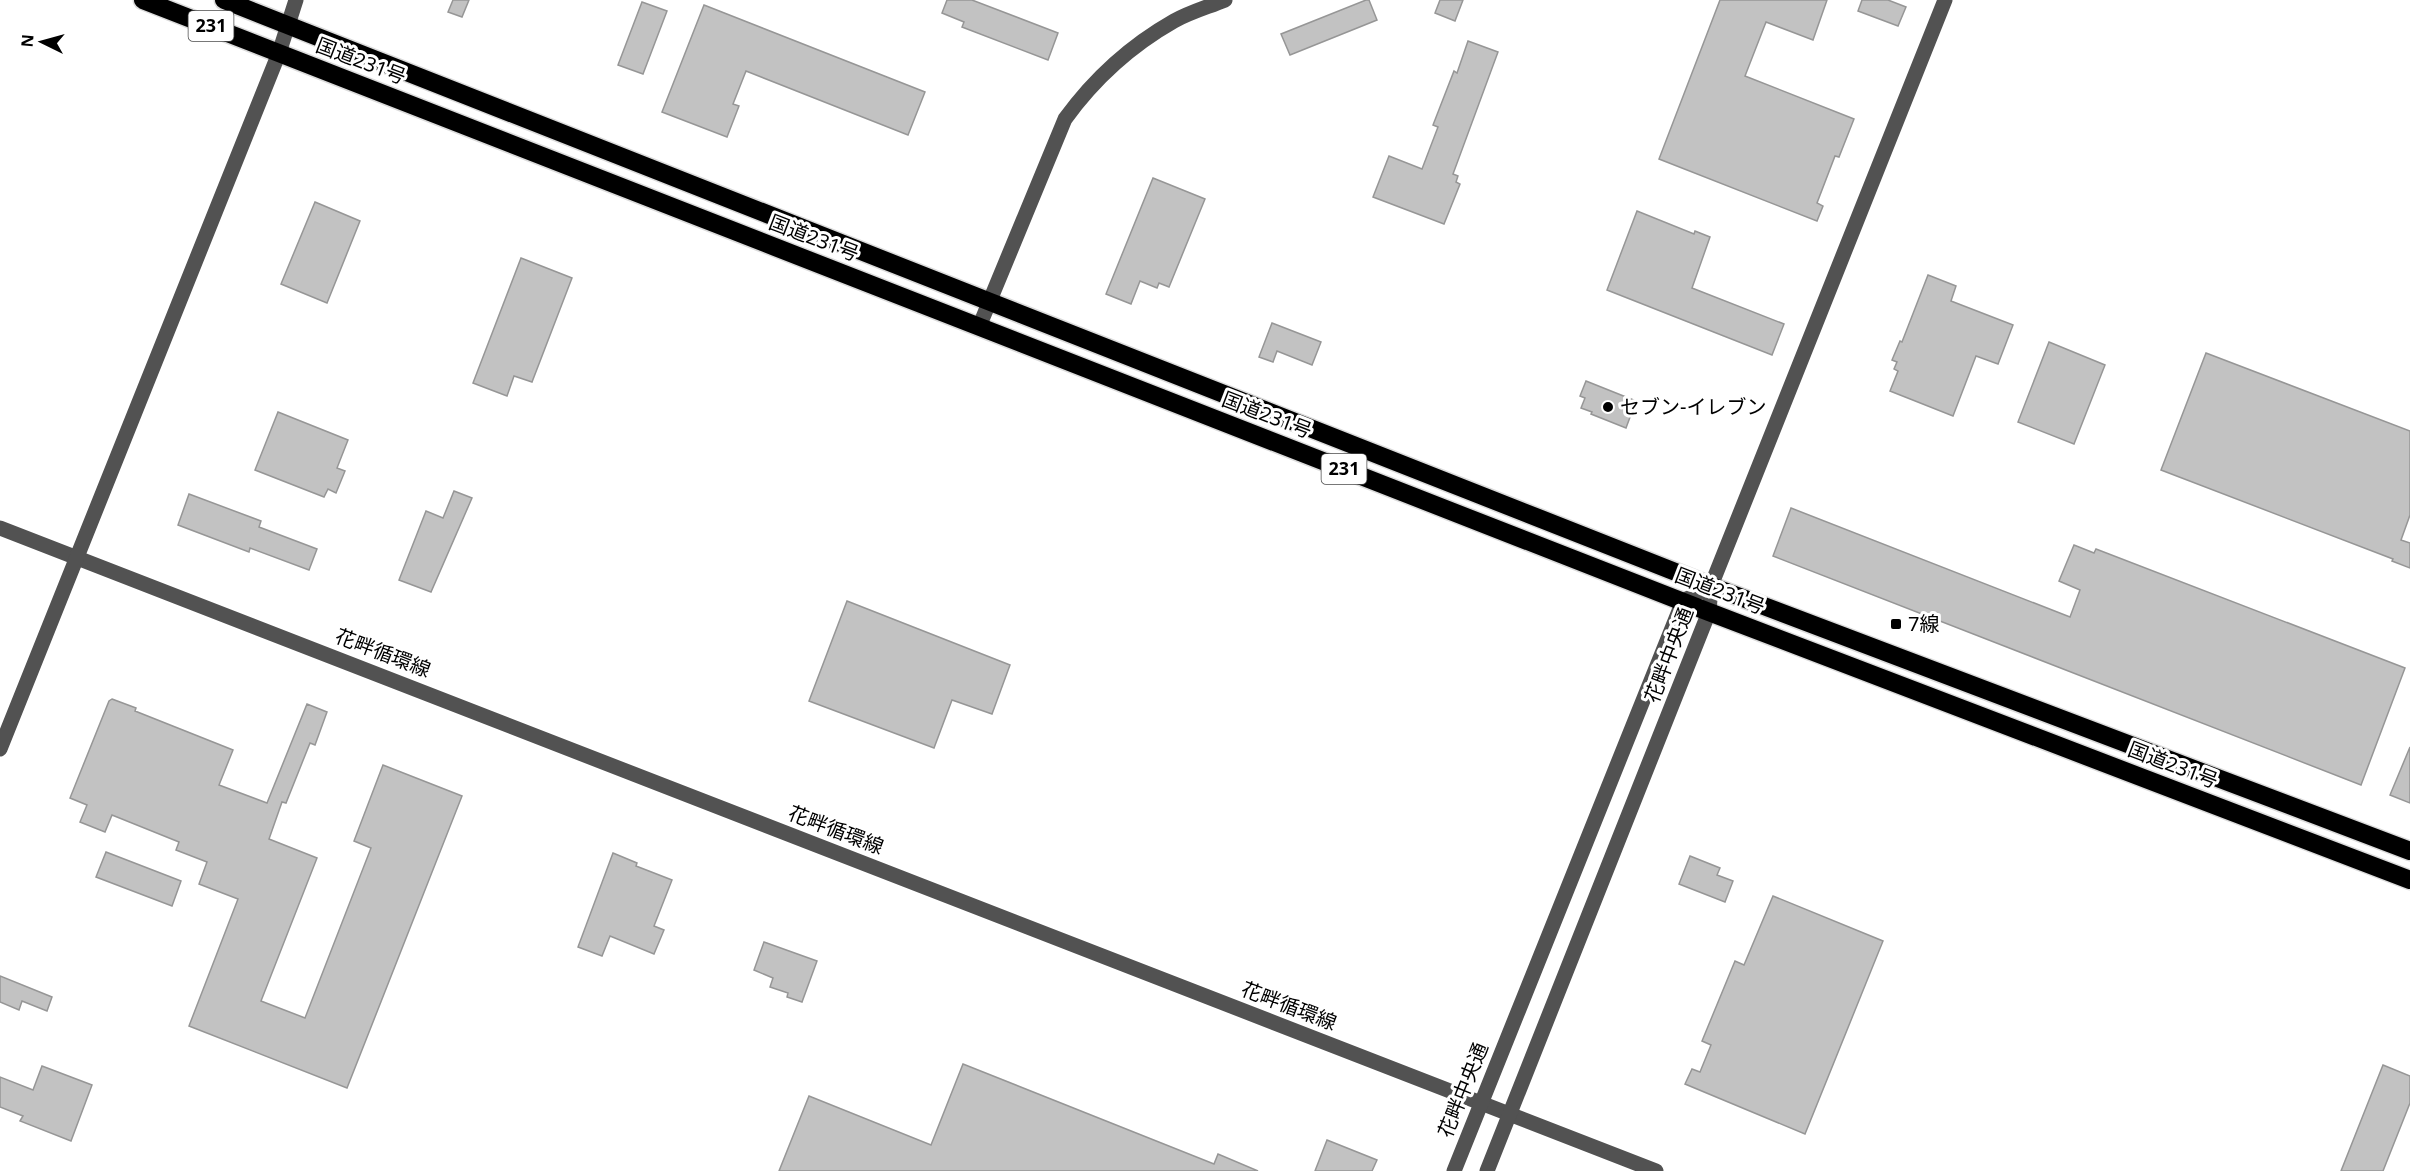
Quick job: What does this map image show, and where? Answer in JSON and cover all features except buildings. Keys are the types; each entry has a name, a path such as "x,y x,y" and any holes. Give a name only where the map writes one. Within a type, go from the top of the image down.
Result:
{"highway":[{"name":"国道231号","path":"143,0 1709,612 2410,880"},
{"name":"国道231号","path":"224,0 1711,586 2410,851"}],"street":[{"path":"0,749 279,53 290,25 296,0"},
{"path":"979,327 1065,119 1084,93 1110,67 1141,42 1175,20 1225,0"},
{"path":"1711,586 1945,0"},
{"name":"花畔循環線","path":"0,528 1656,1171"},
{"name":"花畔中央通","path":"1454,1171 1683,601 1711,586"},
{"name":"花畔中央通","path":"1487,1171 1709,612 1711,586"}],"place":[{"name":"セブン-イレブン","path":"1608,407"},
{"name":"7線","path":"1896,624"}]}
